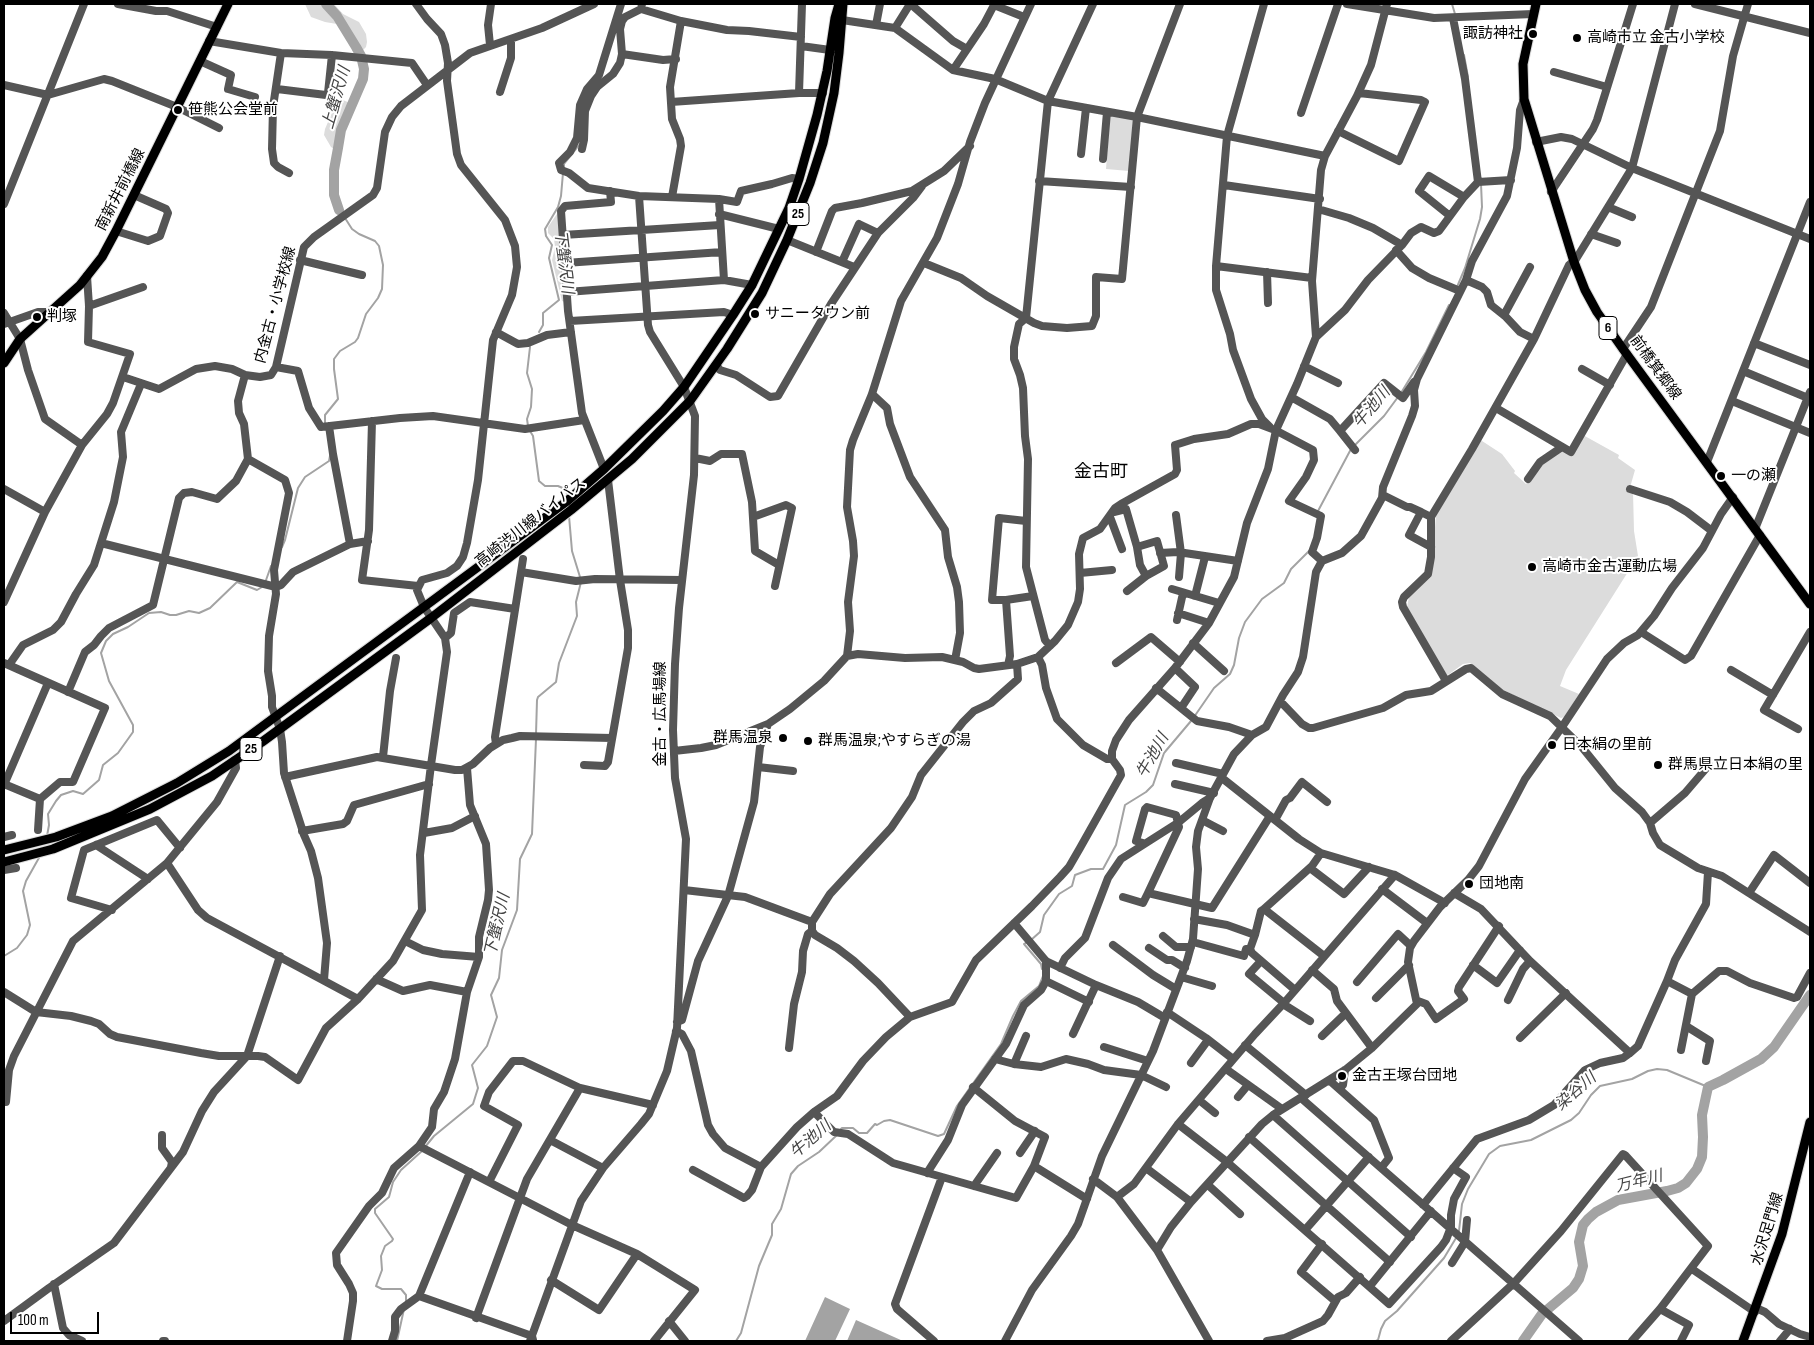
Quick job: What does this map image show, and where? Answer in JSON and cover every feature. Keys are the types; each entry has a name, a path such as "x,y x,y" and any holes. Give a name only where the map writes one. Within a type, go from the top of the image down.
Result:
{"main road":[{"name":"南新井前橋線","path":"4,364 20,338 87,276 102,257 228,4"},
{"name":"高崎渋川線バイパス","path":"4,862 53,849 150,809 212,776 280,729 431,618 571,510 632,459 690,401 716,365 762,293 787,240 810,183 834,93 842,20 841,4"},
{"name":"高崎渋川線バイパス","path":"4,850 56,836 112,816 145,801 203,768 276,718 566,502 604,469 662,411 684,387 733,315 752,285 779,230 800,180 823,93 834,18 841,4"},
{"name":"前橋箕郷線","path":"1536,4 1523,64 1524,99 1574,262 1590,300 1625,352 1810,604"},
{"name":"水沢足門線","path":"1743,1341 1756,1310 1782,1234 1810,1122"}],"street":[{"path":"4,204 84,4"},
{"path":"118,4 156,11 167,11 217,27"},
{"path":"4,992 36,1012 71,1016 91,1021 99,1024 110,1034 117,1036 219,1056 265,1057 298,1080 326,1028 358,999 393,961 422,910 420,854 447,658 444,638 424,607 418,594 418,586 427,577 447,573 458,566 467,543 478,480 493,340 512,295 517,267 515,246 501,214 458,159 455,148 445,45 441,34 416,4"},
{"path":"490,4 488,25 490,45"},
{"name":"内金古・小学校線","path":"123,376 154,388 164,388 196,369 215,366 232,369 245,375 266,377 271,375 276,367 304,247 309,240 373,195 377,188 383,139 387,126 401,106 470,53 542,28 594,4"},
{"path":"621,4 599,75 587,89 580,105 577,138 570,152 560,163 561,170 570,173 588,188 639,196 719,199 737,202 741,190 792,178 800,180"},
{"path":"799,93 802,4"},
{"path":"876,25 880,4"},
{"path":"895,28 912,4 953,41 967,49"},
{"path":"674,750 716,745 768,724 790,709 824,681 847,656 850,631 848,602 854,556 847,507 852,440 872,394 901,301 937,238 995,79 1030,4"},
{"path":"1050,646 1045,640 1026,567 1028,472 1023,388 1014,359 1014,346 1019,324 1026,318 1048,101 1093,4"},
{"path":"924,263 961,278 987,296 1034,323 1053,327 1092,326 1096,316 1096,277 1122,279 1137,117 1180,4"},
{"path":"1264,4 1227,136 1216,266 1216,290 1233,350 1257,411 1274,430"},
{"path":"1301,113 1338,4"},
{"path":"1347,4 1386,7 1434,18 1533,14"},
{"path":"1552,192 1594,129 1633,4"},
{"path":"1446,681 1403,607 1402,602 1404,597 1428,574 1431,557 1431,517 1496,408 1534,339 1570,264 1574,262 1632,168 1675,4"},
{"path":"1695,4 1810,33"},
{"path":"1496,408 1571,452 1610,385 1625,352 1651,307 1720,131 1733,56 1748,4"},
{"path":"953,70 984,24 994,5 1024,17"},
{"path":"582,149 584,140 584,111 586,106 593,92 618,69 622,54 620,29 622,21 641,6 681,21 727,30 801,37"},
{"path":"692,1170 744,1198 750,1194 761,1167 797,1127 837,1096 876,1046 910,1017 952,1002 976,960 1069,867 1121,775 1120,770 1112,759 1112,751 1116,740 1129,720 1177,665 1209,623 1234,577 1247,523 1268,469 1274,430 1291,398 1316,336 1312,278 1321,170 1325,156 1359,93 1371,65 1386,7"},
{"path":"1456,18 1481,182"},
{"path":"842,20 895,28 953,70 995,79 1048,101 1137,117 1325,156"},
{"path":"672,197 681,146 672,119 671,80 681,21"},
{"path":"500,92 511,58 511,39"},
{"path":"209,42 281,53 332,55 412,63 427,85"},
{"path":"801,46 830,50"},
{"path":"281,53 273,117 273,156 274,163 289,173"},
{"path":"622,54 663,60 676,59"},
{"path":"277,89 326,95 328,93 332,55"},
{"path":"200,61 231,75 228,89 254,97"},
{"path":"1554,72 1607,87"},
{"path":"4,85 48,95 104,79 177,107 219,128"},
{"path":"671,102 823,93"},
{"path":"1338,131 1399,161 1425,102 1359,93"},
{"path":"1340,431 1384,383 1403,398 1417,379 1466,280 1472,261 1503,206 1511,180 1517,148 1520,110 1524,99"},
{"path":"1081,154 1086,108"},
{"path":"1103,159 1107,112"},
{"path":"1536,142 1561,137 1572,139 1632,168 1810,239"},
{"path":"816,252 832,211 835,208 912,191 944,172 970,146"},
{"path":"1450,216 1419,191 1429,176 1464,197"},
{"path":"1316,336 1345,310 1368,280 1416,228 1421,227 1434,233 1439,231 1464,197 1481,182 1511,180"},
{"path":"1039,181 1131,187"},
{"path":"1224,185 1320,199"},
{"path":"716,365 720,370 736,375 770,397 778,396 815,330 854,267 878,233 913,198 922,186"},
{"path":"604,469 584,420 570,332 561,211 565,206 610,202 610,191"},
{"path":"116,231 148,241 160,236 168,213 166,209 134,195"},
{"name":"金古・広馬場線","path":"639,196 650,332 684,387 695,416 694,475 674,664 675,778 686,839 677,1027"},
{"path":"719,199 724,280"},
{"path":"1706,462 1810,202"},
{"path":"1608,207 1632,217"},
{"path":"1318,209 1349,218 1373,228 1399,248 1412,268 1460,291"},
{"path":"719,214 779,230"},
{"path":"562,235 720,224"},
{"path":"842,262 859,224 878,233"},
{"path":"1591,234 1617,243"},
{"path":"787,240 854,267"},
{"path":"565,263 722,252"},
{"path":"300,260 362,275"},
{"path":"1216,266 1312,278"},
{"path":"1504,315 1530,267"},
{"path":"1267,272 1268,303"},
{"path":"4,602 45,512 82,445 107,414 130,354 88,342 89,306 87,276"},
{"path":"566,292 724,280 752,285"},
{"path":"1466,280 1485,289 1491,305 1504,315 1520,332 1534,339"},
{"path":"89,306 143,287"},
{"path":"4,312 6,323 20,338 28,370 46,419 82,445"},
{"path":"6,323 38,312 49,312"},
{"path":"570,321 724,312 733,315"},
{"path":"496,332 518,344 547,335 570,332"},
{"path":"1754,343 1810,365"},
{"path":"1304,366 1338,383"},
{"path":"276,367 298,371 309,408 321,427 433,416 525,429 584,420"},
{"path":"1582,369 1610,385"},
{"path":"1641,632 1685,660 1691,656 1758,532 1795,427 1809,395 1743,371"},
{"path":"68,692 85,652 109,628 152,605 180,498 184,492 192,492 217,499 236,481 248,459 245,433 238,402 245,375"},
{"path":"1005,1341 1032,1290 1071,1236 1087,1199 1105,1148 1148,1061 1185,968 1192,944 1198,870 1196,848 1198,830 1212,796 1234,754 1252,735 1266,727 1301,665 1316,572 1322,562 1342,553 1361,536 1383,495 1383,487 1415,406 1414,390 1417,379"},
{"path":"38,830 40,799 60,782 73,782 104,708 6,664 23,645 53,630 61,622 94,566 114,502 123,457 121,432 141,384"},
{"path":"872,394 887,408 890,424 910,477 945,530 948,557 957,587 960,633 955,660"},
{"path":"1291,398 1330,419 1355,450"},
{"path":"1732,401 1810,433"},
{"path":"372,421 368,540 362,580 418,586"},
{"path":"847,656 865,654 905,658 929,656 955,660 974,668 993,668 1016,664 1038,656 1050,646 1068,625 1078,602 1080,546 1083,538 1087,534 1100,529 1121,504 1175,474 1177,470 1175,445 1228,434 1251,424 1259,424 1274,430 1309,448 1314,453 1314,460 1306,477 1290,501 1321,516 1312,552 1322,562"},
{"path":"329,426 350,544"},
{"path":"1528,479 1540,462 1562,447"},
{"path":"694,458 710,461 721,454 742,454 752,502 755,551 779,565"},
{"path":"248,459 285,480 289,493 274,570 276,587 269,636 268,671 272,707 280,729 285,777 302,831 311,851 326,931 324,980"},
{"path":"584,765 607,765 629,638 608,480"},
{"path":"4,489 45,512"},
{"path":"1630,489 1670,502 1712,531"},
{"path":"1383,495 1431,517"},
{"path":"1157,1250 1171,1228 1192,1202 1250,1137 1273,1115 1345,1070 1372,1048 1417,1004 1418,1001 1409,965 1408,954 1411,946 1427,923 1479,866 1524,779 1562,727 1607,659 1624,643 1641,632 1703,548 1721,514 1733,497"},
{"path":"753,517 786,505 792,508 776,586"},
{"path":"1111,514 1126,508 1140,565 1146,576"},
{"path":"1421,512 1409,535 1431,547"},
{"path":"1111,514 1122,549"},
{"path":"1176,515 1180,553 1179,577"},
{"path":"1026,521 999,518 992,600 1033,596"},
{"path":"101,543 276,587 283,583 293,572 350,544 368,540"},
{"path":"1127,592 1146,576 1164,566 1157,541 1137,547"},
{"path":"1160,553 1180,553 1238,561"},
{"path":"1195,596 1205,557"},
{"path":"496,744 495,737 523,559"},
{"path":"1080,573 1112,570"},
{"path":"521,572 576,581 682,580"},
{"path":"1172,589 1219,604"},
{"path":"1183,593 1178,616 1209,623"},
{"path":"1006,600 1010,656 1008,665"},
{"path":"444,638 450,632 454,612 470,602 515,609"},
{"path":"1798,729 1764,710 1810,632"},
{"path":"1116,663 1151,637 1195,687 1181,708"},
{"path":"1193,644 1224,671"},
{"path":"1038,656 1042,665 1046,688 1057,719 1083,744 1107,759 1112,759"},
{"path":"384,757 389,700 396,658"},
{"path":"910,1017 854,961 815,935 812,931 812,922 830,894 892,828 912,797 922,775 963,722 974,711 991,703 1018,679 1016,664"},
{"path":"1280,701 1302,724 1309,728 1314,728 1383,708 1406,695 1431,691 1466,669 1471,668 1496,689 1510,698 1550,716 1562,727 1581,746 1615,788 1642,812 1650,823 1660,845 1708,872 1722,876 1810,932"},
{"path":"1731,670 1773,695"},
{"path":"40,799 4,784 48,683"},
{"path":"1156,688 1197,721 1229,727 1252,735"},
{"path":"419,1296 532,1340 551,1280 582,1200 603,1168 641,1124 653,1105 667,1071 677,1027 682,1020 698,961 728,896 754,802 760,747 768,724"},
{"path":"285,777 366,758 384,757 455,770 467,768 503,740 520,736 612,738"},
{"path":"4,1102 6,1102 9,1070 14,1056 73,942 167,863 218,802 236,768 235,760"},
{"path":"1176,763 1222,776 1273,818 1321,853 1395,875 1445,903"},
{"path":"1650,823 1685,793 1708,766"},
{"path":"758,767 793,771"},
{"path":"346,1341 353,1293 337,1265 336,1253 369,1206 382,1193 394,1168 419,1146 432,1127 434,1109 444,1092 456,1059 467,992 479,957 478,937 489,890 486,844 469,798 467,768"},
{"path":"1148,893 1212,908 1273,818 1302,782 1327,802"},
{"path":"302,831 343,824 347,821 354,805 429,784"},
{"path":"1175,784 1212,796"},
{"path":"1060,968 1065,958 1085,938 1112,870 1121,859 1143,843 1179,822 1212,796"},
{"path":"1123,897 1142,903 1179,827 1176,815 1147,807 1136,840 1143,843"},
{"path":"424,833 452,828 475,816"},
{"path":"112,910 71,898 84,850 157,820 180,848"},
{"path":"1202,820 1223,831"},
{"path":"4,837 12,835"},
{"path":"96,845 148,879"},
{"path":"1163,936 1176,947 1192,944 1244,956 1246,949 1250,949 1255,936 1261,911 1310,868 1321,853"},
{"path":"1749,893 1774,855 1810,884"},
{"path":"167,863 202,914 358,999"},
{"path":"1310,868 1344,894 1369,867"},
{"path":"4,870 16,868"},
{"path":"1423,1205 1477,1139 1483,1135 1529,1120 1554,1105 1586,1070 1600,1063 1623,1058 1638,1046 1682,946 1706,904 1708,872"},
{"path":"1117,1197 1134,1184 1178,1124 1395,875"},
{"path":"1382,889 1427,923"},
{"path":"684,890 744,897 812,922"},
{"path":"1454,893 1481,909 1530,961 1630,1053"},
{"path":"1264,909 1324,956"},
{"path":"1194,919 1226,925 1255,936"},
{"path":"1014,923 1046,961 1166,1015 1208,1040 1233,1059"},
{"path":"1418,1001 1426,1004 1436,1019 1464,999 1458,989 1498,926"},
{"path":"789,1048 794,1004 802,972 803,951 808,934 812,931"},
{"path":"1358,982 1398,934 1411,946"},
{"path":"405,941 423,950 442,954 479,957"},
{"path":"1113,945 1153,976 1176,988"},
{"path":"1149,948 1167,960 1172,960 1185,968"},
{"path":"1250,949 1252,953 1295,990"},
{"path":"1474,965 1497,983 1520,950"},
{"path":"4,1321 114,1243 187,1146 202,1111 214,1092 247,1056 280,956"},
{"path":"928,1173 944,1149 958,1113 973,1087 1006,1044 1024,1005 1041,990 1046,981 1046,961"},
{"path":"1261,961 1250,974 1284,1003 1310,1021"},
{"path":"1508,1000 1523,969 1530,961"},
{"path":"1376,998 1409,965"},
{"path":"1312,970 1334,989 1337,1001 1372,1048"},
{"path":"1681,1050 1692,994 1719,971 1727,971 1750,983 1794,998 1797,997 1810,973"},
{"path":"1181,977 1212,986"},
{"path":"376,979 403,991 430,985 467,992"},
{"path":"1046,981 1089,1002"},
{"path":"1667,981 1692,994"},
{"path":"1073,1034 1096,985"},
{"path":"1520,1038 1566,993"},
{"path":"1322,1036 1346,1013"},
{"path":"1686,1026 1710,1041 1706,1061"},
{"path":"677,1027 691,1051 706,1117 713,1134 725,1148 761,1167"},
{"path":"1014,1064 1026,1036"},
{"path":"1191,1064 1208,1040"},
{"path":"1245,1045 1304,1096 1381,1168 1579,1341"},
{"path":"1104,1047 1148,1061"},
{"path":"995,1059 1014,1064 1041,1067 1066,1059 1104,1070 1141,1076 1166,1087"},
{"path":"489,1182 518,1125 484,1106 489,1092 513,1061 523,1061 580,1088 653,1105"},
{"path":"1226,1069 1282,1109"},
{"path":"1339,1088 1343,1085 1345,1070"},
{"path":"1329,1080 1374,1120 1388,1158 1381,1168"},
{"path":"1238,1097 1248,1085"},
{"path":"814,1112 834,1132 848,1134 894,1163 1016,1198 1034,1166 1045,1137 1015,1121 973,1087"},
{"path":"476,1318 527,1179 580,1088"},
{"path":"1200,1100 1215,1112"},
{"path":"1273,1115 1411,1237"},
{"path":"1178,1124 1227,1162 1389,1304 1441,1247 1457,1235 1467,1220"},
{"path":"1020,1153 1035,1131"},
{"path":"162,1135 162,1148 172,1162 171,1167"},
{"path":"1250,1137 1390,1262"},
{"path":"550,1140 603,1168"},
{"path":"419,1146 572,1225 637,1254 695,1290 668,1321 654,1341"},
{"path":"974,1186 997,1153"},
{"path":"1451,1341 1514,1283 1561,1231 1623,1154 1708,1246 1692,1269 1632,1341"},
{"path":"1305,1230 1369,1156"},
{"path":"1034,1166 1087,1199"},
{"path":"1146,1168 1192,1202"},
{"path":"1452,1263 1457,1235 1452,1208 1454,1199 1466,1177 1453,1168"},
{"path":"392,1341 395,1331 395,1317 401,1309 419,1296 470,1172"},
{"path":"934,1341 897,1309 895,1304 942,1177"},
{"path":"1093,1179 1117,1197 1157,1250 1209,1341"},
{"path":"1208,1185 1240,1214"},
{"path":"1370,1286 1431,1211"},
{"path":"1322,1244 1301,1272 1335,1301"},
{"path":"551,1280 599,1310 637,1254"},
{"path":"1692,1269 1756,1310 1765,1312 1773,1320 1810,1337"},
{"path":"1266,1341 1285,1338 1322,1321 1328,1315 1338,1297 1346,1293 1360,1277"},
{"path":"54,1284 63,1328 69,1335 82,1341"},
{"path":"1660,1309 1689,1325 1681,1341"},
{"path":"668,1321 685,1341"},
{"path":"1780,1341 1790,1329"}],"shaded area":[{"path":"305,4 323,4 337,24 311,17"},
{"path":"330,4 334,4 343,14 359,22 366,34 367,42 363,50"},
{"path":"331,95 350,103 341,121 334,149 324,135 334,108"},
{"path":"1110,114 1133,120 1129,171 1106,169"},
{"path":"559,211 565,302 562,301 552,260 555,247 554,239 548,233 548,227"},
{"name":"高崎市金古運動広場","path":"1583,435 1619,455 1618,458 1635,470 1629,491 1633,492 1634,531 1638,556 1566,670 1560,686 1579,694 1564,717 1561,718 1501,689 1470,663 1463,664 1448,675 1444,674 1407,607 1409,597 1431,577 1436,515 1479,439 1502,454 1515,471 1514,473 1526,484 1543,462 1562,449 1573,455"},
{"path":"825,1297 850,1309 835,1341 805,1341"},
{"path":"856,1320 903,1341 847,1341"}],"waterway":[{"name":"上蟹沢川","path":"326,4 337,16 356,47 361,56 364,69 363,79 341,130 334,170 334,195 339,210"},
{"name":"牛池川","path":"1452,4 1455,14"},
{"name":"牛池川","path":"1464,55 1468,77"},
{"name":"下蟹沢川","path":"564,168 564,164 580,144"},
{"name":"下蟹沢川","path":"539,332 543,325 543,313 559,300 549,258 552,245 546,236 545,229 558,207 563,173"},
{"name":"牛池川","path":"1457,287 1480,219 1482,207 1481,184"},
{"path":"325,424 325,415 338,399 334,359 340,351 358,338 366,314 382,289 383,265 379,246 375,241 352,229 345,218"},
{"name":"牛池川","path":"1401,393 1426,352 1449,305"},
{"name":"下蟹沢川","path":"528,426 527,419 531,407 532,389 527,373 530,347"},
{"name":"牛池川","path":"1355,445 1384,416 1398,397"},
{"name":"下蟹沢川","path":"530,431 533,436 539,481 545,486 558,486 565,489 568,496"},
{"name":"牛池川","path":"1318,511 1351,449"},
{"path":"282,547 298,488 305,477 329,461 330,456"},
{"name":"下蟹沢川","path":"569,516 572,551 580,577"},
{"name":"牛池川","path":"1194,717 1214,688 1230,674 1245,622 1262,599 1284,583 1291,569 1309,551"},
{"path":"265,583 271,566"},
{"path":"47,836 48,814 56,801 61,795 73,791 83,794 99,780 103,765 118,753 133,732 133,725 109,681 101,653 106,641 113,634 128,627 149,613 161,612 170,615 189,611 199,613 210,608 237,582 257,590 262,587"},
{"name":"下蟹沢川","path":"536,734 537,700 556,682 559,663 577,616 576,602 581,582"},
{"name":"牛池川","path":"1031,940 1040,932 1044,915 1059,894 1072,886 1075,875 1091,869 1103,869 1116,845 1125,805 1146,792 1153,785 1164,753 1191,721"},
{"name":"下蟹沢川","path":"425,1147 434,1136 473,1104 478,1088 472,1065 487,1046 497,1017 491,995 499,978 502,950 517,910 520,859 532,834 536,739"},
{"path":"4,956 17,948 27,935 30,925 23,891 26,881 40,856"},
{"name":"牛池川","path":"1027,942 1024,944 1041,964 1042,969"},
{"name":"牛池川","path":"841,1129 853,1128 859,1133 867,1133 875,1124 890,1120 938,1136 944,1134 957,1106 1001,1044 1021,1001 1039,986 1043,976"},
{"name":"万年川","path":"1523,1341 1542,1314 1573,1288 1579,1279 1583,1266 1579,1242 1583,1225 1596,1212 1618,1200 1667,1191 1678,1188 1686,1183 1697,1169 1702,1157 1702,1115 1708,1087 1761,1059 1774,1047 1810,995"},
{"name":"染谷川","path":"1459,1231 1462,1204 1468,1189 1489,1154 1500,1146 1531,1140 1571,1120 1579,1113 1591,1095 1600,1086 1632,1079 1657,1069 1667,1070 1708,1087"},
{"name":"牛池川","path":"736,1341 741,1333 759,1266 772,1235 772,1224 781,1209 791,1174 798,1166 819,1152 837,1135"},
{"name":"下蟹沢川","path":"406,1302 406,1295 401,1289 382,1289 376,1286 382,1270 381,1256 385,1246 393,1239 375,1213 375,1209 389,1197 393,1182 401,1170 422,1151"},
{"name":"染谷川","path":"1376,1341 1385,1321 1397,1311 1444,1258 1456,1238"},
{"name":"下蟹沢川","path":"397,1341 404,1309"}],"place":[{"name":"諏訪神社","path":"1533,34"},
{"name":"高崎市立 金古小学校","path":"1577,38"},
{"name":"笹熊公会堂前","path":"178,110"},
{"name":"サニータウン前","path":"755,314"},
{"name":"判塚","path":"37,317"},
{"name":"一の瀬","path":"1721,476"},
{"name":"高崎市金古運動広場","path":"1532,567"},
{"name":"群馬温泉","path":"783,738"},
{"name":"群馬温泉;やすらぎの湯","path":"808,741"},
{"name":"日本絹の里前","path":"1552,745"},
{"name":"群馬県立日本絹の里","path":"1658,765"},
{"name":"団地南","path":"1469,884"},
{"name":"金古王塚台団地","path":"1342,1076"}],"district":[{"name":"金古町","path":"1101,472"}]}
